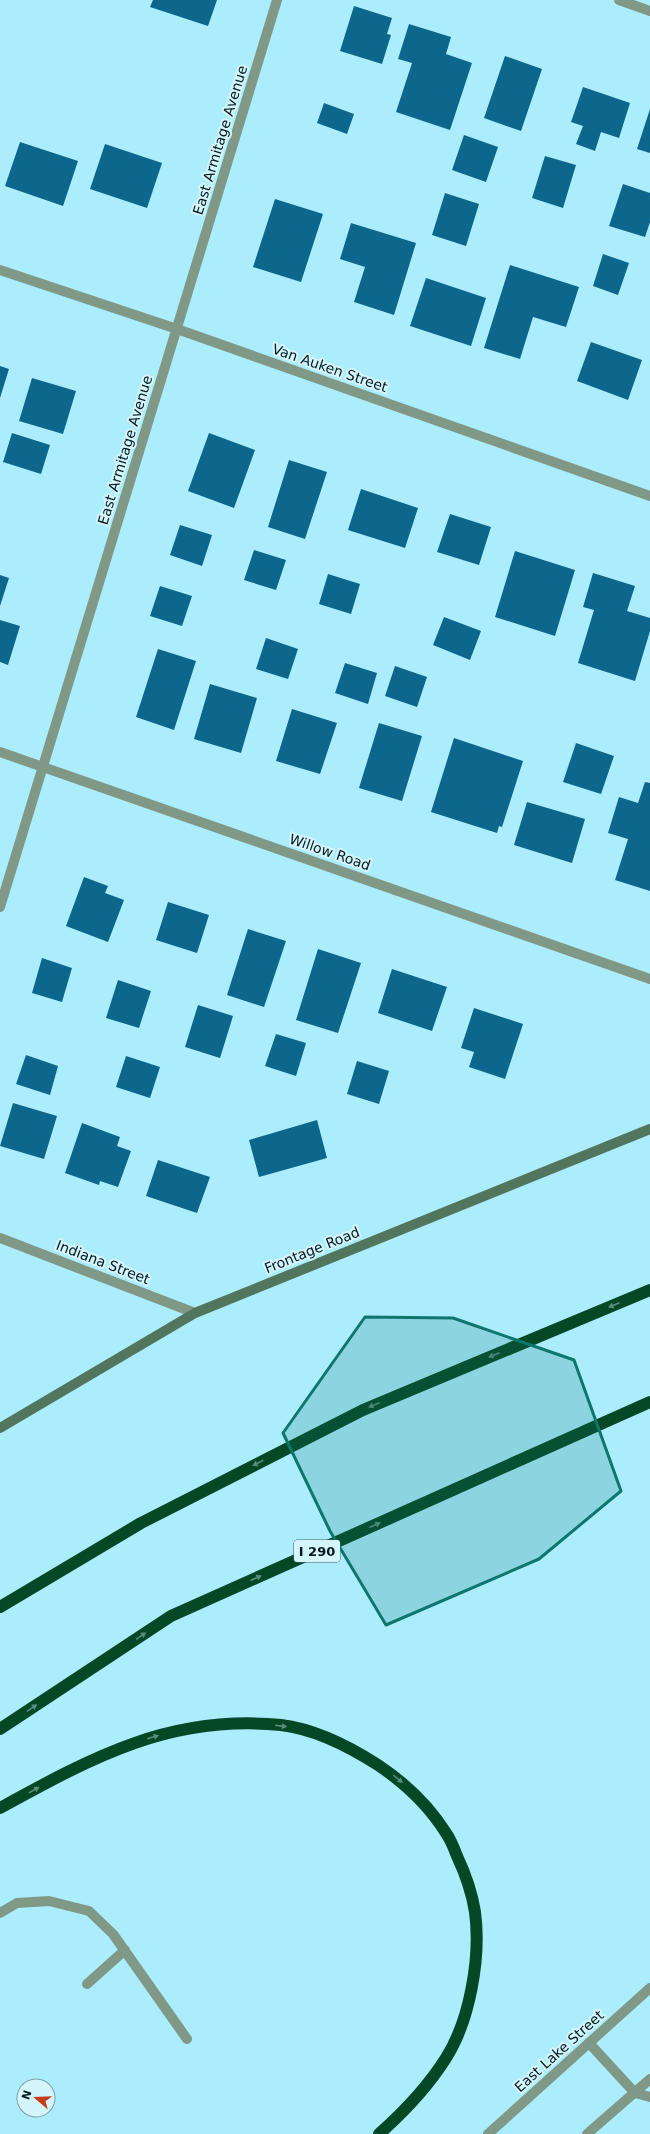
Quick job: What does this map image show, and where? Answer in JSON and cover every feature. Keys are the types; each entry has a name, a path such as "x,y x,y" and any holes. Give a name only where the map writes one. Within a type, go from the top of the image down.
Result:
{"highway":[{"path":"0,1607 141,1523 363,1410 650,1290"},
{"name":"I 290","path":"0,1730 171,1616 650,1402"},
{"path":"0,1808 78,1766 126,1745 176,1730 228,1723 283,1726 324,1737 362,1755 398,1778 424,1804 447,1834 463,1869 475,1912 476,1965 467,2011 447,2057 414,2102 379,2134"}],"street":[{"name":"East Armitage Avenue","path":"0,907 277,0"},
{"path":"620,0 650,11"},
{"name":"Van Auken Street","path":"0,270 177,329 650,496"},
{"name":"Willow Road","path":"0,752 650,979"},
{"name":"Frontage Road","path":"0,1428 195,1312 650,1129"},
{"name":"Indiana Street","path":"0,1238 195,1312"},
{"path":"0,1913 17,1903 49,1901 89,1911 113,1934 187,2039"},
{"path":"87,1984 125,1950"},
{"name":"East Lake Street","path":"488,2134 650,1988"},
{"path":"589,2043 635,2093 650,2097"},
{"path":"588,2134 650,2079"}],"highlighted area":[{"path":"365,1317 453,1318 574,1360 621,1491 539,1559 386,1625 330,1531 283,1433"}],"building":[{"path":"153,0 217,0 208,26 150,7"},
{"path":"354,6 392,18 387,34 391,35 382,64 340,51"},
{"path":"409,24 451,37 446,54 472,63 450,130 396,112 412,63 398,59"},
{"path":"505,56 542,69 521,131 484,118"},
{"path":"583,87 630,103 619,138 601,132 595,151 576,144 583,126 571,122"},
{"path":"324,103 354,114 347,134 317,123"},
{"path":"650,109 650,153 637,149"},
{"path":"464,135 498,147 486,182 452,170"},
{"path":"20,142 78,161 63,206 5,186"},
{"path":"105,144 162,163 147,208 90,189"},
{"path":"545,156 576,165 563,208 532,198"},
{"path":"623,184 650,193 650,222 645,237 609,226"},
{"path":"445,193 479,204 466,246 432,235"},
{"path":"275,199 323,214 301,282 253,267"},
{"path":"351,223 416,243 394,315 354,302 365,267 340,259"},
{"path":"603,254 629,263 618,295 593,286"},
{"path":"510,265 579,287 566,327 533,317 520,359 484,348"},
{"path":"426,278 486,298 471,346 410,326"},
{"path":"591,342 642,360 628,400 577,381"},
{"path":"0,366 9,369 0,398"},
{"path":"32,378 76,391 63,434 19,421"},
{"path":"12,433 50,445 41,474 3,462"},
{"path":"209,433 255,450 234,508 188,491"},
{"path":"289,460 327,472 305,539 268,527"},
{"path":"361,489 418,508 405,548 348,530"},
{"path":"450,514 491,527 479,565 437,552"},
{"path":"180,525 212,535 202,566 170,555"},
{"path":"254,550 286,560 276,590 244,580"},
{"path":"515,551 575,570 555,636 495,617"},
{"path":"593,573 635,586 627,611 650,618 650,631 635,681 578,663 594,610 583,607"},
{"path":"328,574 360,584 351,614 319,604"},
{"path":"0,575 9,578 0,606"},
{"path":"160,586 192,596 182,626 150,616"},
{"path":"444,617 481,631 470,660 433,645"},
{"path":"0,620 20,626 8,665 0,662"},
{"path":"266,638 298,649 288,679 256,669"},
{"path":"158,649 196,661 174,730 136,717"},
{"path":"345,663 377,673 368,704 335,693"},
{"path":"395,666 427,677 417,707 385,696"},
{"path":"210,684 257,698 241,753 194,739"},
{"path":"292,709 337,723 320,774 276,761"},
{"path":"379,723 422,736 402,801 359,788"},
{"path":"454,738 523,761 502,827 499,826 497,833 431,812"},
{"path":"576,743 614,756 601,794 563,782"},
{"path":"645,782 650,783 650,891 615,880 628,839 608,833 619,797 638,803"},
{"path":"527,802 585,819 572,863 514,845"},
{"path":"84,877 108,886 105,893 124,900 108,942 66,926"},
{"path":"168,902 209,915 197,953 156,940"},
{"path":"248,929 286,941 264,1007 227,995"},
{"path":"318,949 361,963 338,1033 296,1020"},
{"path":"42,958 72,968 62,1002 32,993"},
{"path":"392,969 447,987 432,1031 378,1013"},
{"path":"118,980 151,991 139,1028 106,1018"},
{"path":"198,1005 233,1016 220,1058 185,1047"},
{"path":"474,1008 523,1024 505,1079 469,1067 474,1052 461,1048"},
{"path":"276,1034 306,1043 296,1076 265,1066"},
{"path":"26,1055 58,1066 50,1095 16,1084"},
{"path":"126,1056 160,1067 150,1098 116,1087"},
{"path":"357,1061 389,1071 379,1104 347,1094"},
{"path":"13,1103 57,1116 44,1159 0,1146"},
{"path":"317,1120 327,1158 259,1177 249,1140"},
{"path":"82,1123 120,1137 117,1146 131,1151 118,1187 100,1181 99,1185 65,1173"},
{"path":"158,1160 210,1177 197,1213 146,1196"}]}
